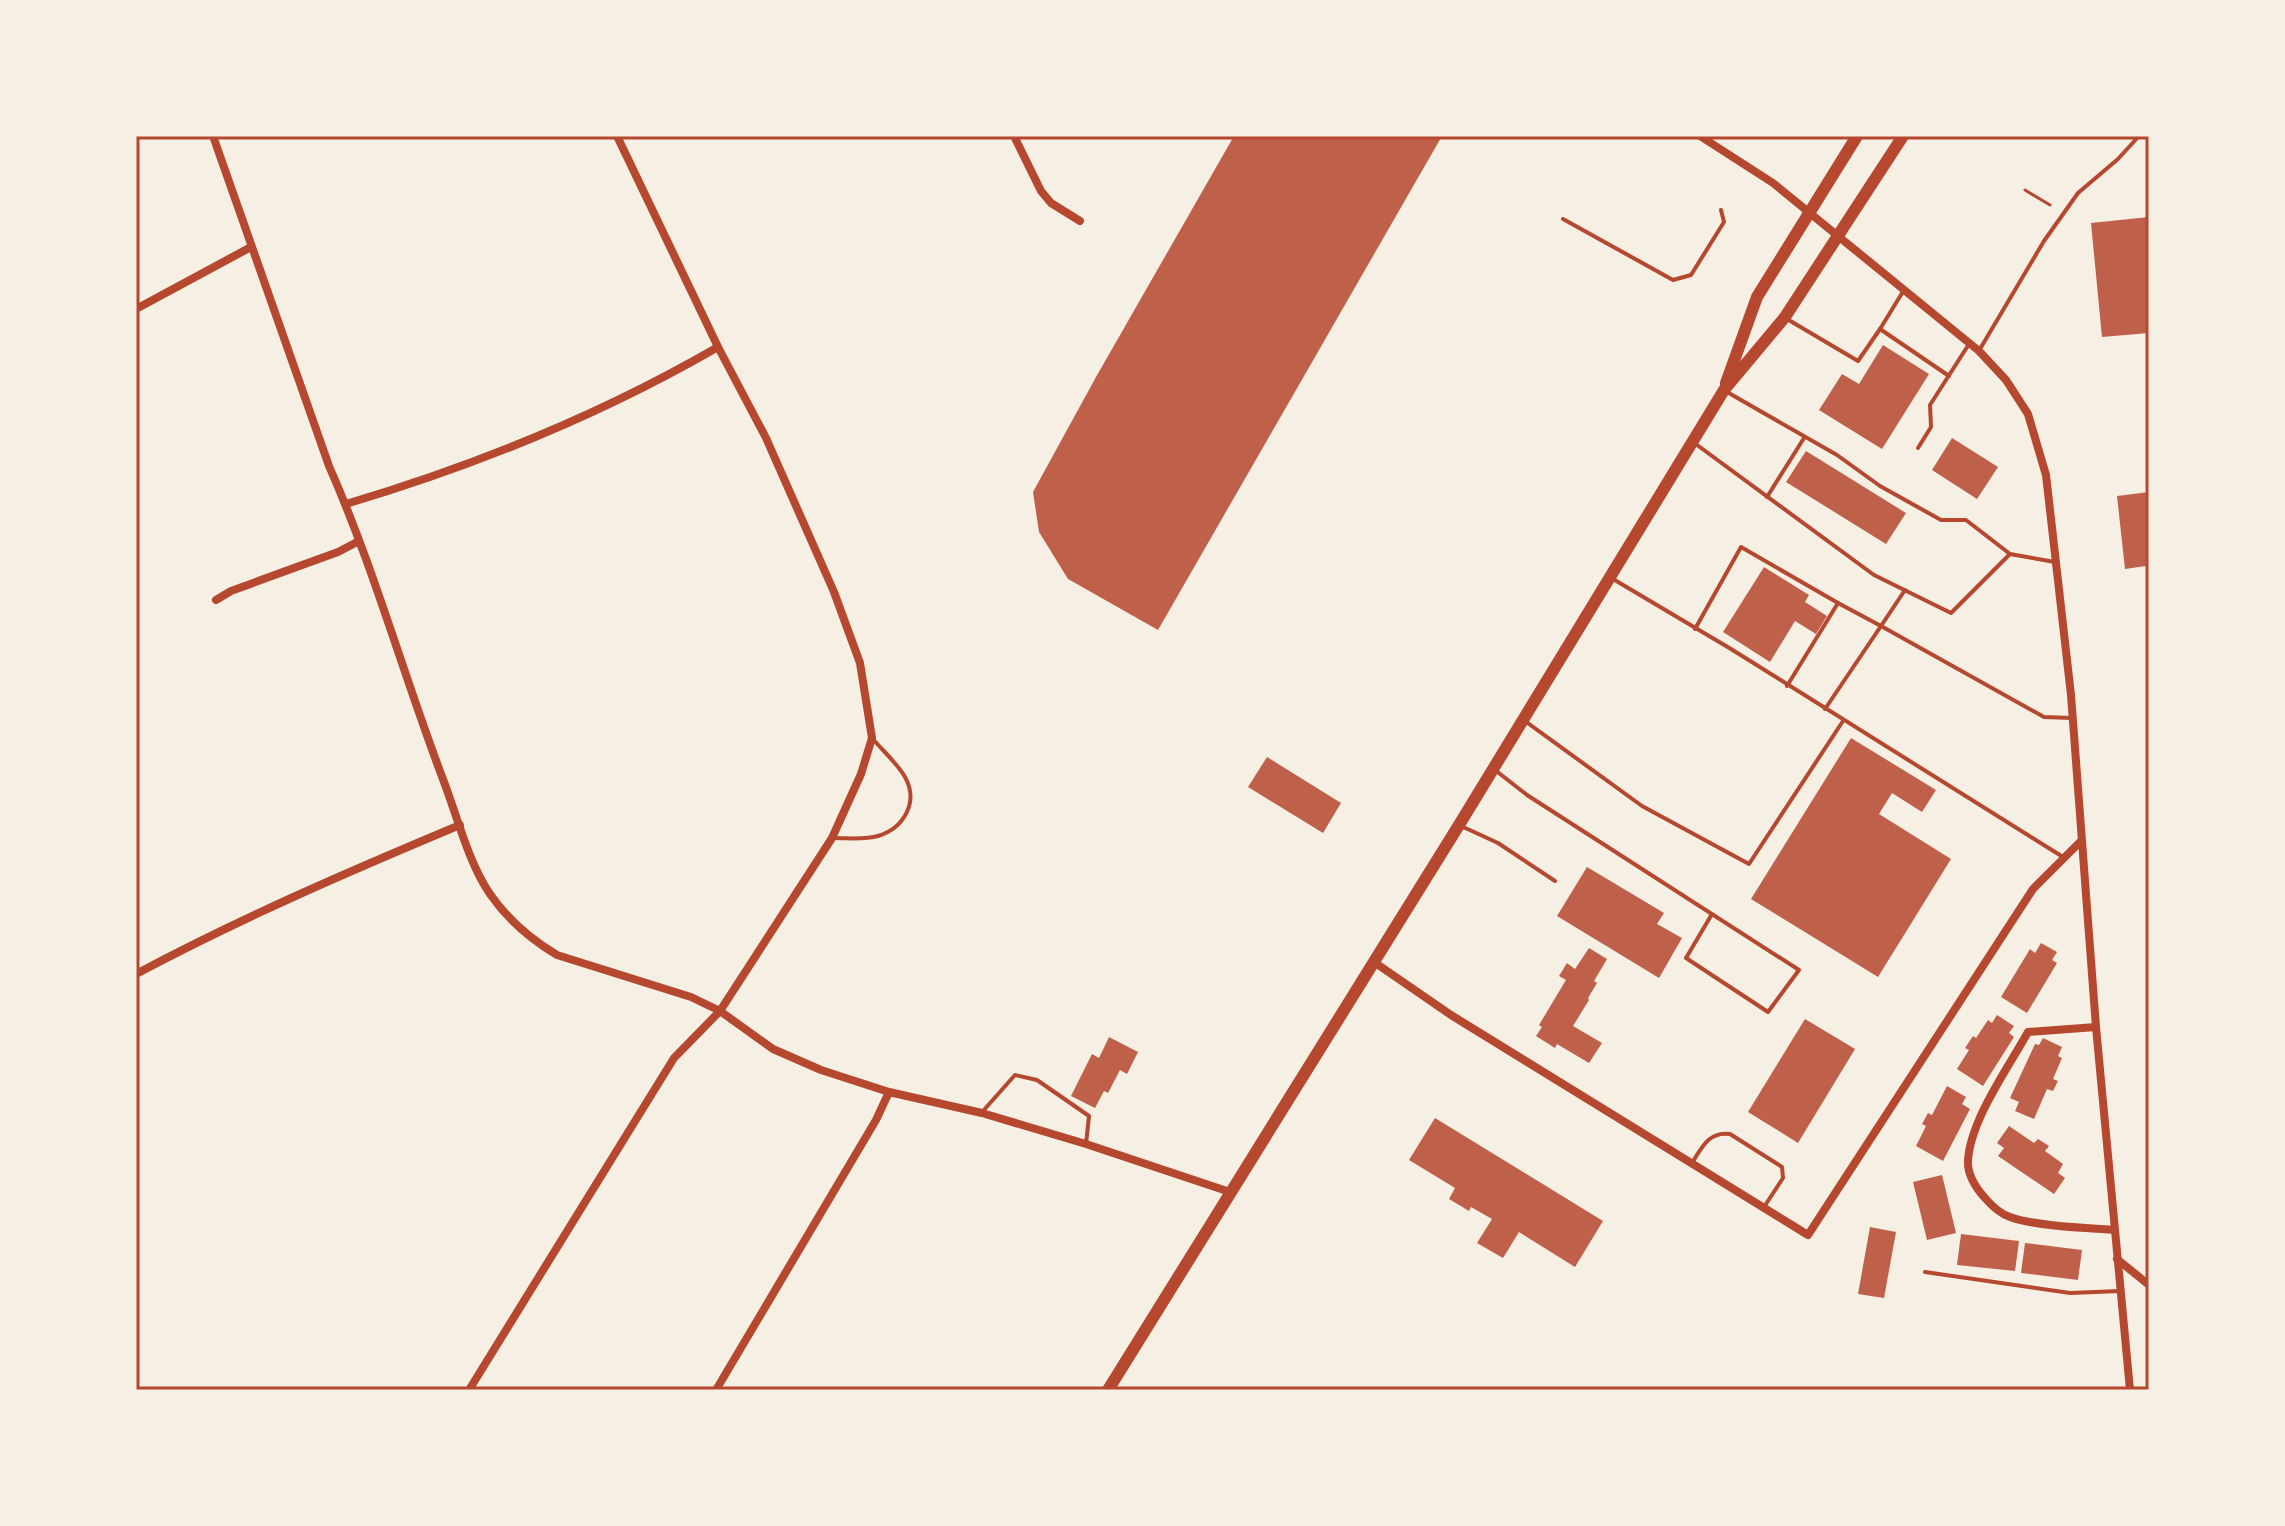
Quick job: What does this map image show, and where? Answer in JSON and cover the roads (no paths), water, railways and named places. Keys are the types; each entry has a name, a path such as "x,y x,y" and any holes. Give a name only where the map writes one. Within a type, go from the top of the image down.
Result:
{"main road":[{"path":"1724,390 1757,297 1857,136"},
{"path":"1108,1390 1459,825 1724,390 1785,317 1903,136"}],"street":[{"path":"213,136 329,466 346,504 410,693 460,825 481,879 511,921 537,943 576,963 691,997 720,1011 773,1049 821,1070 889,1092 982,1113 1086,1144 1230,1192"},
{"path":"469,1390 674,1058 720,1011 832,838 861,774 872,738 866,693 853,640 766,438 718,347 617,136"},
{"path":"1014,136 1041,191 1051,203 1080,221"},
{"path":"1700,136 1773,183 1979,351 2019,399 2036,436 2046,475 2057,562 2130,1390"},
{"path":"136,309 251,247"},
{"path":"346,504 510,447 636,391 718,347"},
{"path":"216,600 231,591 338,552 359,541"},
{"path":"136,974 265,909 460,825"},
{"path":"1374,962 1451,1015 1808,1235 2033,889 2080,842"},
{"path":"2096,1027 2028,1032 1977,1123 1968,1161 1978,1190 1991,1205 2009,1217 2114,1230"},
{"path":"716,1390 876,1120 889,1092"},
{"path":"2117,1259 2149,1285"}],"lane":[{"path":"1979,351 2044,241 2078,193 2118,159 2139,136"},
{"path":"1563,219 1673,280 1691,275 1724,222 1725,215 1721,210"},
{"path":"1785,317 1858,361 1904,290"},
{"path":"1880,329 1949,376"},
{"path":"1918,448 1931,427 1930,405 1969,344"},
{"path":"1724,390 1941,520 1966,520 2010,554 2057,562"},
{"path":"1767,497 1804,438"},
{"path":"1693,442 1874,575 1951,613 2010,554"},
{"path":"1695,629 1741,547 2044,717 2072,718"},
{"path":"1611,578 2063,857"},
{"path":"1825,709 1905,590"},
{"path":"1787,686 1838,603"},
{"path":"1523,720 1642,806 1749,864 1843,721"},
{"path":"832,838 877,836 896,826 909,811 910,795 905,777 872,738"},
{"path":"1493,769 1527,795 1712,914 1799,970 1768,1012 1686,958 1712,914"},
{"path":"1459,825 1498,843 1555,881"},
{"path":"982,1113 1015,1075 1037,1080 1089,1116 1086,1144"},
{"path":"1692,1163 1709,1138 1721,1133 1730,1134 1782,1167 1783,1178 1763,1209"},
{"path":"1925,1272 2070,1293 2120,1291"}]}
